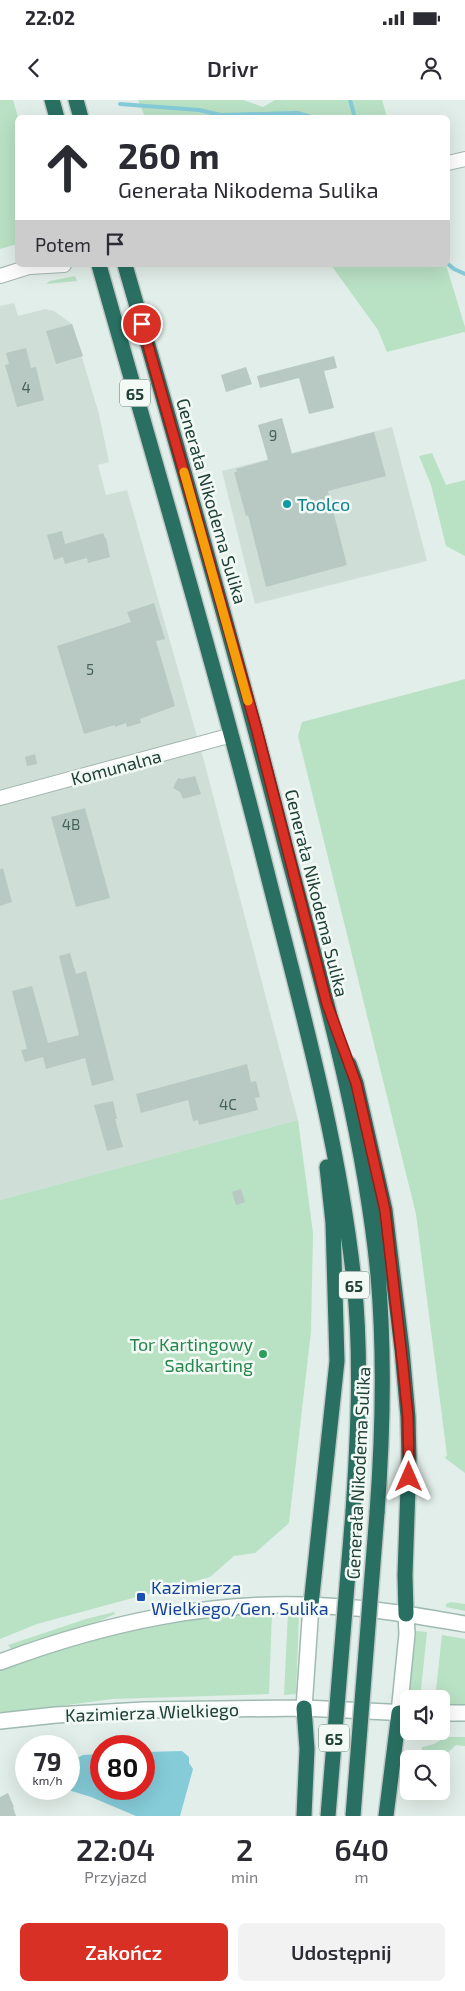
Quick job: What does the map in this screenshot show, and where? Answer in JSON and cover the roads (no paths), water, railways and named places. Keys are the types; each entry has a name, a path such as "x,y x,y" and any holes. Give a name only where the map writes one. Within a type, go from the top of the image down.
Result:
{"highway":[{"path":"52,100 56,115"},
{"path":"76,100 81,115"},
{"name":"Generała Nikodema Sulika","path":"100,267 232,735 315,1062 329,1121 343,1199 354,1282 359,1356 359,1428 328,1816"},
{"name":"Generała Nikodema Sulika","path":"126,267 250,708 327,1004 369,1203 378,1274 382,1349 383,1435 353,1816"},
{"path":"327,1004 356,1083 385,1210 408,1417 406,1614"},
{"path":"311,1605 337,1361 332,1208 319,1122 315,1062"},
{"path":"304,1708 307,1749 304,1816"},
{"path":"386,1816 400,1736"}],"main road":[{"path":"304,1708 311,1605"},
{"path":"0,1662 40,1647 103,1628 139,1620 216,1608 311,1605 406,1614 465,1624"},
{"path":"405,1690 406,1614"},
{"name":"Kazimierza Wielkiego","path":"0,1721 101,1712 304,1708 400,1713"},
{"path":"450,1713 465,1713"}],"street":[{"path":"450,163 465,159"},
{"path":"0,276 29,267"},
{"name":"Komunalna","path":"0,798 232,735"}],"water":[{"path":"182,1751 189,1757 189,1763 193,1769 180,1816 136,1816 98,1800 155,1800 155,1752"},
{"path":"90,1755 90,1797 80,1794 80,1756"}],"waterway":[{"path":"350,100 354,115"},
{"path":"120,104 199,110 221,115"},
{"path":"221,115 297,113 305,115"},
{"path":"450,266 465,274"}],"place":[{"name":"Toolco","path":"287,504"},
{"name":"Tor Kartingowy Sadkarting","path":"263,1354"},
{"name":"Kazimierza Wielkiego/Gen. Sulika","path":"141,1597"}]}
